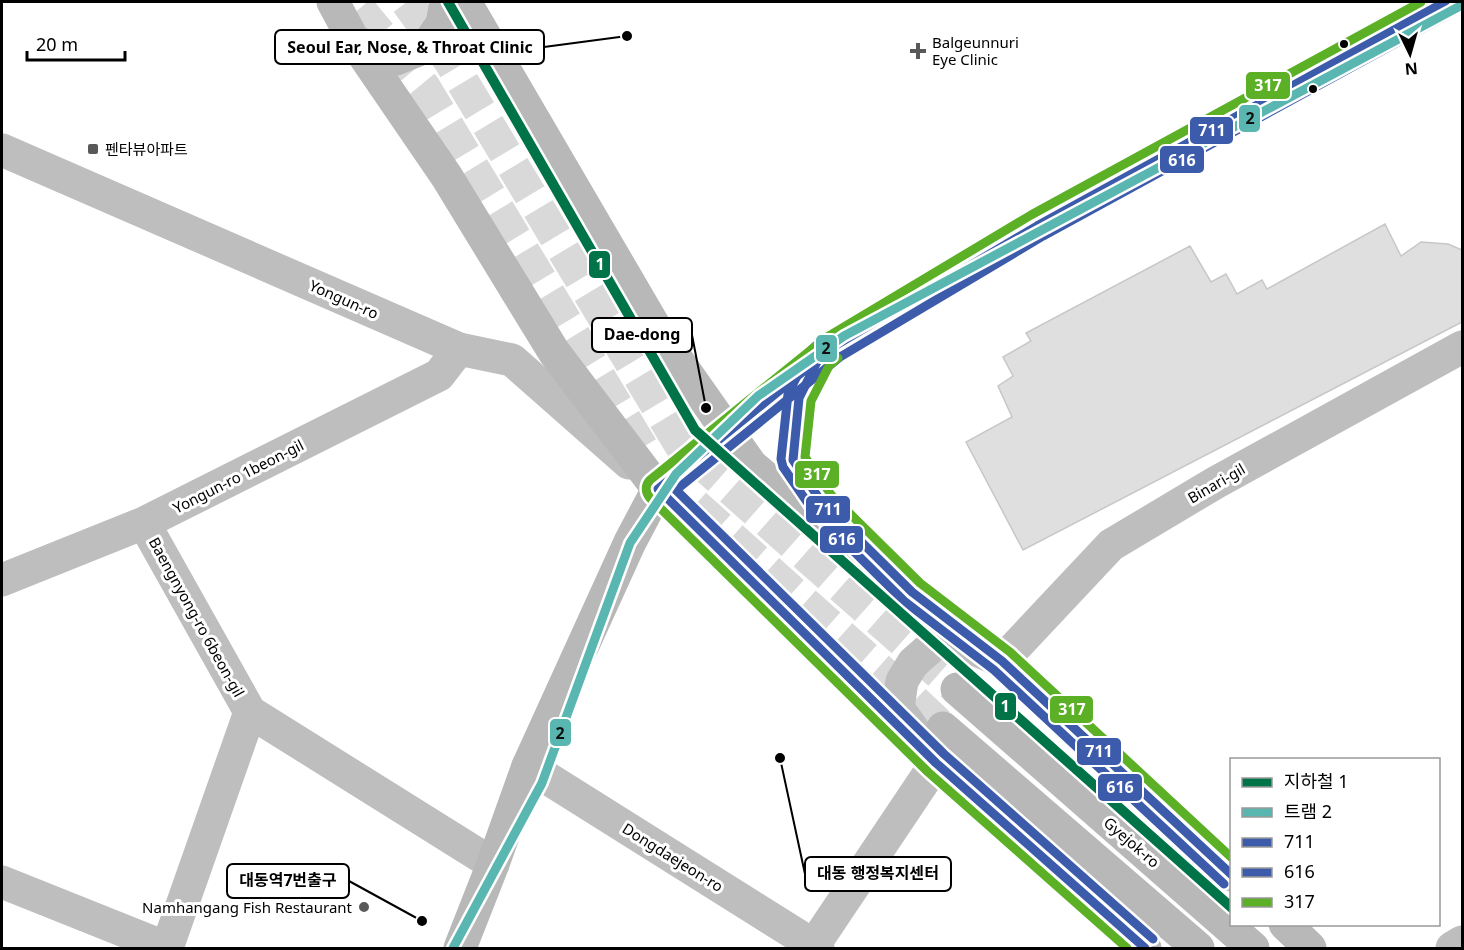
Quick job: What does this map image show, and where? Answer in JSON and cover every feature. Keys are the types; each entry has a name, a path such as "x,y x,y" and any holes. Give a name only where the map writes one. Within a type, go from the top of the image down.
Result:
{"main road":[{"path":"354,41 396,58 426,47 442,24 446,2"},
{"path":"465,2 660,334 751,465 897,588 912,592"},
{"path":"460,948 528,766 630,542 658,489 832,347 1037,226 1445,2"},
{"path":"349,4 354,41 447,177 554,352 658,489 936,763 1145,948"},
{"path":"819,358 799,399 793,460 823,504 912,592 1002,661 1230,873"},
{"name":"Gyejok-ro","path":"957,689 1253,948"},
{"path":"943,728 1198,948"},
{"path":"1287,926 1310,948"}],"street":[{"name":"Yongun-ro","path":"2,150 459,349 512,360 658,489"},
{"name":"Binari-gil","path":"1002,661 1111,545 1215,483 1462,346"},
{"name":"Yongun-ro 1beon-gil","path":"2,580 144,523 439,375 459,349"},
{"name":"Baengnyong-ro 6beon-gil","path":"2,882 167,948 250,711 144,523"},
{"path":"814,947 936,763 898,708 902,681 913,663 938,641 960,643 1002,661"},
{"path":"250,711 493,864"},
{"name":"Dongdaejeon-ro","path":"528,766 814,947"},
{"path":"1452,948 1462,942"}],"building":[{"path":"1385,224 1401,256 1421,242 1448,244 1462,250 1462,322 1023,550 966,442 1012,417 998,386 1013,376 1003,357 1031,341 1026,333 1190,246 1211,282 1226,274 1237,294 1262,280 1267,289"}],"tunnel":[{"path":"407,2 450,61 680,444 957,689"},
{"path":"359,9 424,87 642,448"},
{"path":"695,505 943,728"}],"metro line":[{"name":"1","path":"448,2 695,430 1230,906"}],"tram line":[{"name":"2","path":"453,948 542,783 630,543 676,474 758,396 844,336 1462,5"}],"transit line":[{"name":"317","path":"1127,948 928,772 650,498 646,486 650,480 827,337 1031,215 1421,2"},
{"name":"711","path":"1145,948 936,763 658,489 833,347 1037,226 1445,2"},
{"name":"616","path":"1153,939 944,754 676,490 840,357 1043,236 1451,13"},
{"name":"616","path":"822,340 809,352 788,394 781,459 783,467 814,512 904,601 994,670 1224,884"},
{"name":"711","path":"830,349 819,358 799,398 793,460 823,504 912,592 1002,661 1230,873"},
{"name":"317","path":"838,358 829,366 811,401 805,457 832,496 920,583 1010,652 1230,856"}],"place":[{"name":"Seoul Ear, Nose, & Throat Clinic","path":"627,36"},
{"name":"Balgeunnuri Eye Clinic","path":"918,51"},
{"name":"펜타뷰아파트","path":"93,149"},
{"name":"Dae-dong","path":"706,408"},
{"name":"대동 행정복지센터","path":"780,758"},
{"name":"Namhangang Fish Restaurant","path":"364,907"},
{"name":"대동역7번출구","path":"422,921"}]}
